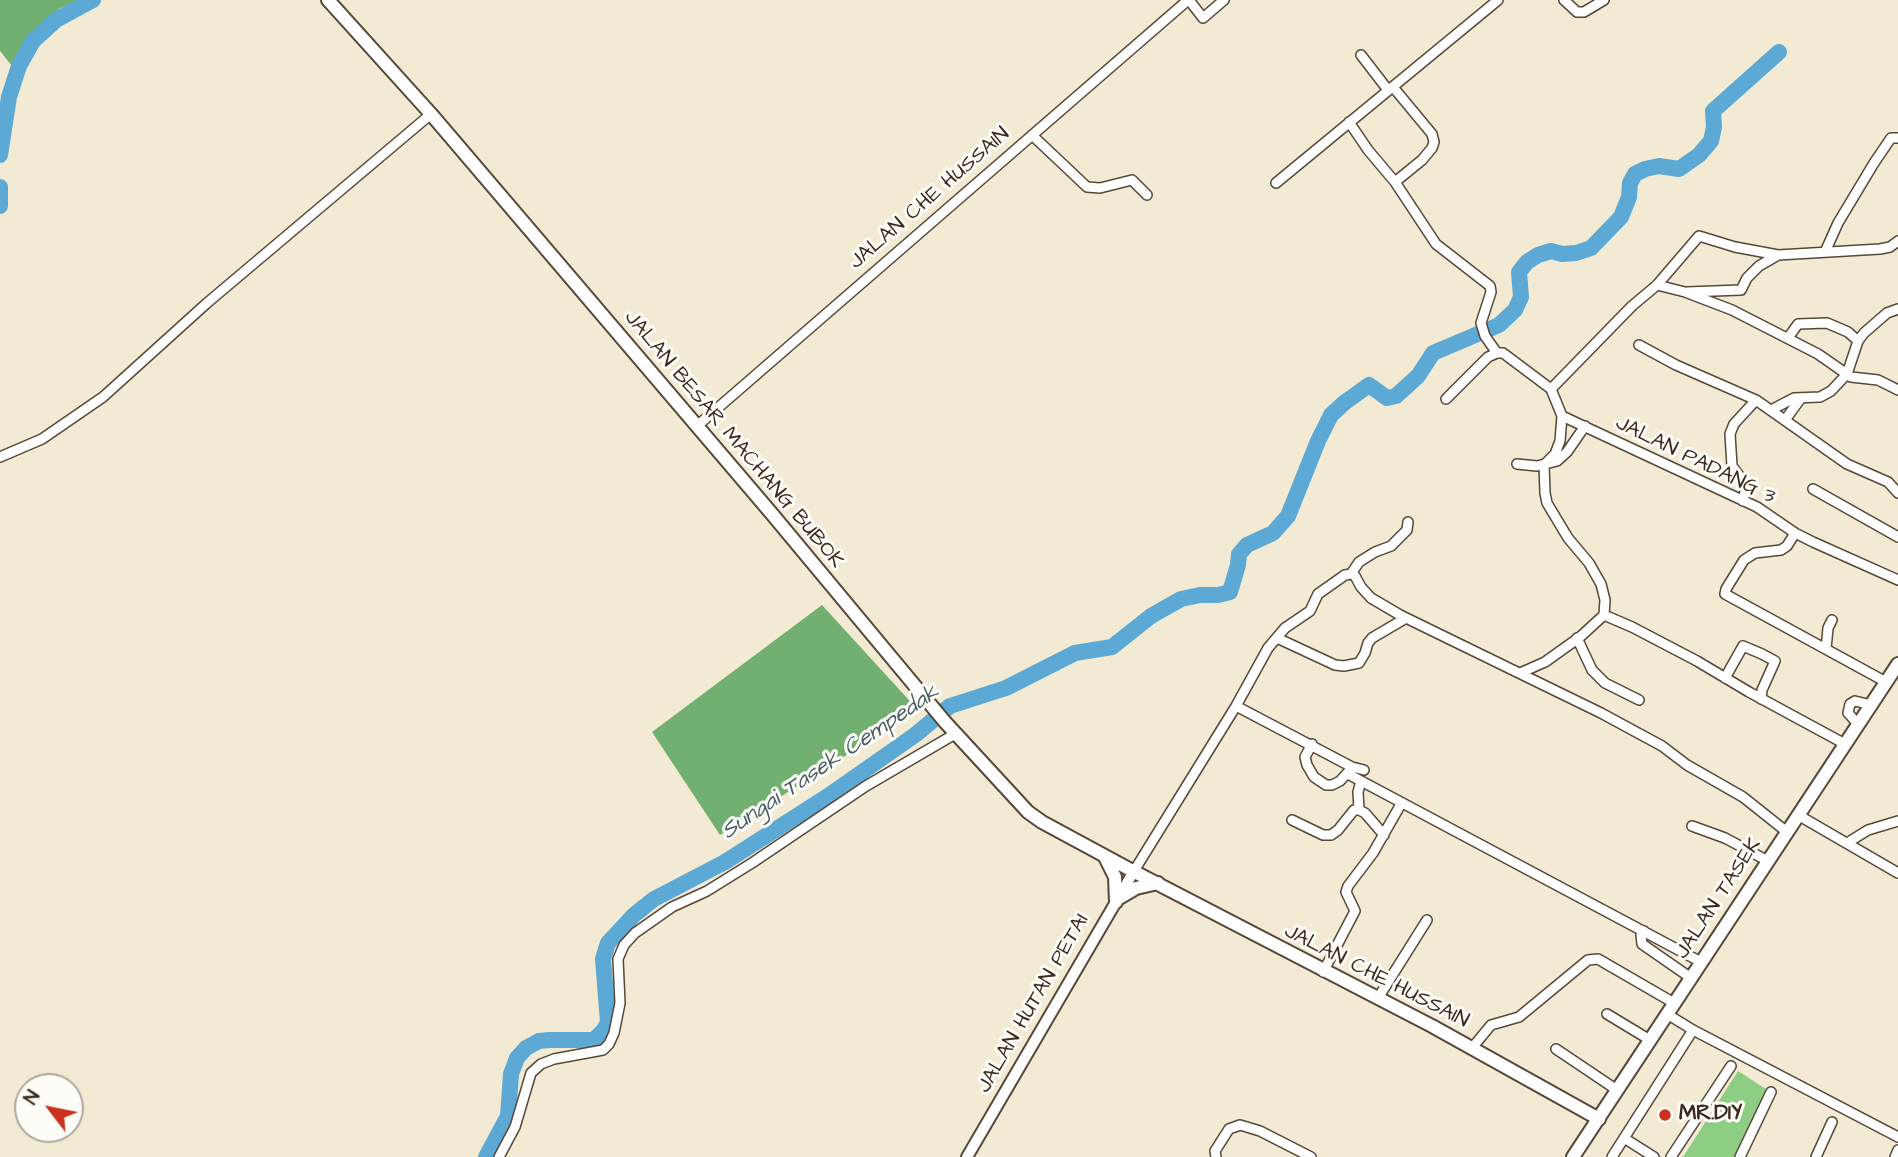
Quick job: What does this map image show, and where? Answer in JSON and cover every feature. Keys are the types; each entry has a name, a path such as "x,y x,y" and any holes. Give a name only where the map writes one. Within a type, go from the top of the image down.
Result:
{"main road":[{"name":"JALAN BESAR MACHANG BUBOK","path":"328,0 431,114 945,722 1028,812 1135,871"},
{"name":"JALAN TASEK","path":"1573,1157 1898,664"},
{"path":"1104,855 1115,877 1117,900 1136,888 1158,883"},
{"name":"JALAN CHE HUSSAIN","path":"1135,871 1472,1048 1599,1119"}],"street":[{"path":"1188,0 1203,18 1224,0"},
{"name":"JALAN CHE HUSSAIN","path":"697,426 1188,0"},
{"path":"1276,183 1499,0"},
{"path":"1564,0 1577,12 1584,12 1604,0"},
{"path":"1361,55 1432,134 1432,148 1395,182"},
{"path":"0,457 42,439 103,397 207,303 431,114"},
{"path":"1349,122 1395,182 1436,244 1490,286 1491,292 1480,323 1497,353"},
{"path":"1033,136 1087,187 1100,188 1132,180 1147,195"},
{"path":"1825,252 1838,223 1874,163 1891,138 1898,138"},
{"path":"1551,389 1632,306 1657,285 1699,236 1735,247 1778,255 1880,249 1890,247 1898,241"},
{"path":"1685,292 1741,290 1747,278 1759,266 1778,255"},
{"path":"1657,285 1685,292 1732,310 1818,354 1851,377 1878,380 1898,390"},
{"path":"1771,410 1794,398 1820,397 1831,391 1847,374 1858,341 1888,313 1898,309"},
{"path":"1788,338 1798,324 1827,323 1848,332 1858,341"},
{"path":"1639,345 1676,365 1756,400 1847,464 1888,482 1898,493"},
{"path":"1446,399 1488,357 1503,353 1551,389 1562,416 1560,441 1555,454 1544,465 1547,503 1568,538 1590,563 1601,584 1605,600 1604,615 1545,662 1520,673"},
{"path":"1785,420 1801,398"},
{"path":"1743,501 1744,482 1732,466 1730,434 1734,424 1756,400"},
{"name":"JALAN PADANG 3","path":"1562,416 1757,507 1795,533 1898,580"},
{"path":"1517,464 1544,465 1557,461 1567,452 1585,426"},
{"path":"1813,489 1898,537"},
{"path":"1135,871 1236,706 1256,668 1277,638 1285,628 1310,611 1318,594 1327,586 1351,574 1359,562 1391,546 1407,530 1408,522"},
{"path":"1795,533 1781,550 1755,552 1744,560 1725,594 1886,682"},
{"path":"1351,574 1371,598 1662,746 1687,765 1743,797 1787,832"},
{"path":"1604,615 1675,650 1845,744"},
{"path":"1277,638 1335,665 1344,666 1359,663 1373,638 1406,618"},
{"path":"1826,649 1828,628 1832,620"},
{"path":"1577,638 1592,670 1605,683 1639,700"},
{"path":"1725,678 1743,646 1775,661 1762,690 1761,699"},
{"path":"1236,706 1311,745 1361,781 1401,804 1701,962"},
{"path":"499,1157 516,1127 531,1073 541,1064 554,1059 603,1050 609,1044 620,1003 618,959 624,945 635,933 672,907 708,891 866,786 956,734"},
{"path":"1311,745 1306,757 1307,765 1314,777 1326,785 1332,786 1350,771 1364,770"},
{"path":"1359,810 1358,792 1361,781"},
{"path":"1324,972 1355,911 1346,892 1348,886 1384,835 1401,804"},
{"path":"1292,820 1323,835 1331,835 1353,810 1359,810 1365,813 1384,835"},
{"path":"1798,815 1898,873"},
{"path":"1847,844 1868,830 1898,821"},
{"path":"1692,826 1725,838 1768,861"},
{"name":"JALAN HUTAN PETAI","path":"967,1157 1135,871"},
{"path":"1378,998 1427,920"},
{"path":"1644,931 1641,935 1642,944 1691,978"},
{"path":"1472,1048 1491,1026 1519,1017 1588,960 1598,960 1674,1003"},
{"path":"1607,1014 1650,1040"},
{"path":"1667,1014 1898,1137"},
{"path":"1612,1157 1693,1030"},
{"path":"1556,1049 1617,1090"},
{"path":"1671,1157 1731,1066"},
{"path":"1740,1157 1771,1092"},
{"path":"1816,1157 1832,1122"},
{"path":"1216,1157 1215,1151 1229,1129 1240,1125 1260,1130 1311,1157"},
{"path":"1624,1138 1654,1157"},
{"path":"1895,1157 1898,1150"}],"green space":[{"path":"0,0 79,0 59,9 36,30 12,66 0,51"},
{"path":"822,605 918,710 720,835 652,732"},
{"path":"1738,1071 1766,1089 1734,1157 1683,1157"}],"waterway":[{"path":"0,155 9,97 19,66 33,41 56,20 93,0"},
{"name":"Sungai Tasek Cempedak","path":"486,1157 508,1116 511,1074 517,1058 526,1048 539,1041 594,1040 604,1030 608,1022 603,959 608,943 634,915 654,899 725,862 828,796 915,735 950,706 1006,688 1075,653 1112,647 1151,616 1181,599 1230,592 1239,554 1247,545 1273,533 1288,516 1331,415 1369,385 1387,398 1396,396 1418,376 1433,353 1499,325 1515,310 1521,297 1519,272 1527,262 1551,251 1562,254 1576,253 1591,248 1621,217 1635,174 1659,166 1679,169 1699,155 1711,141 1713,111 1779,52"},
{"path":"0,187 0,206"}],"place":[{"name":"MR.DIY","path":"1665,1115"}]}
